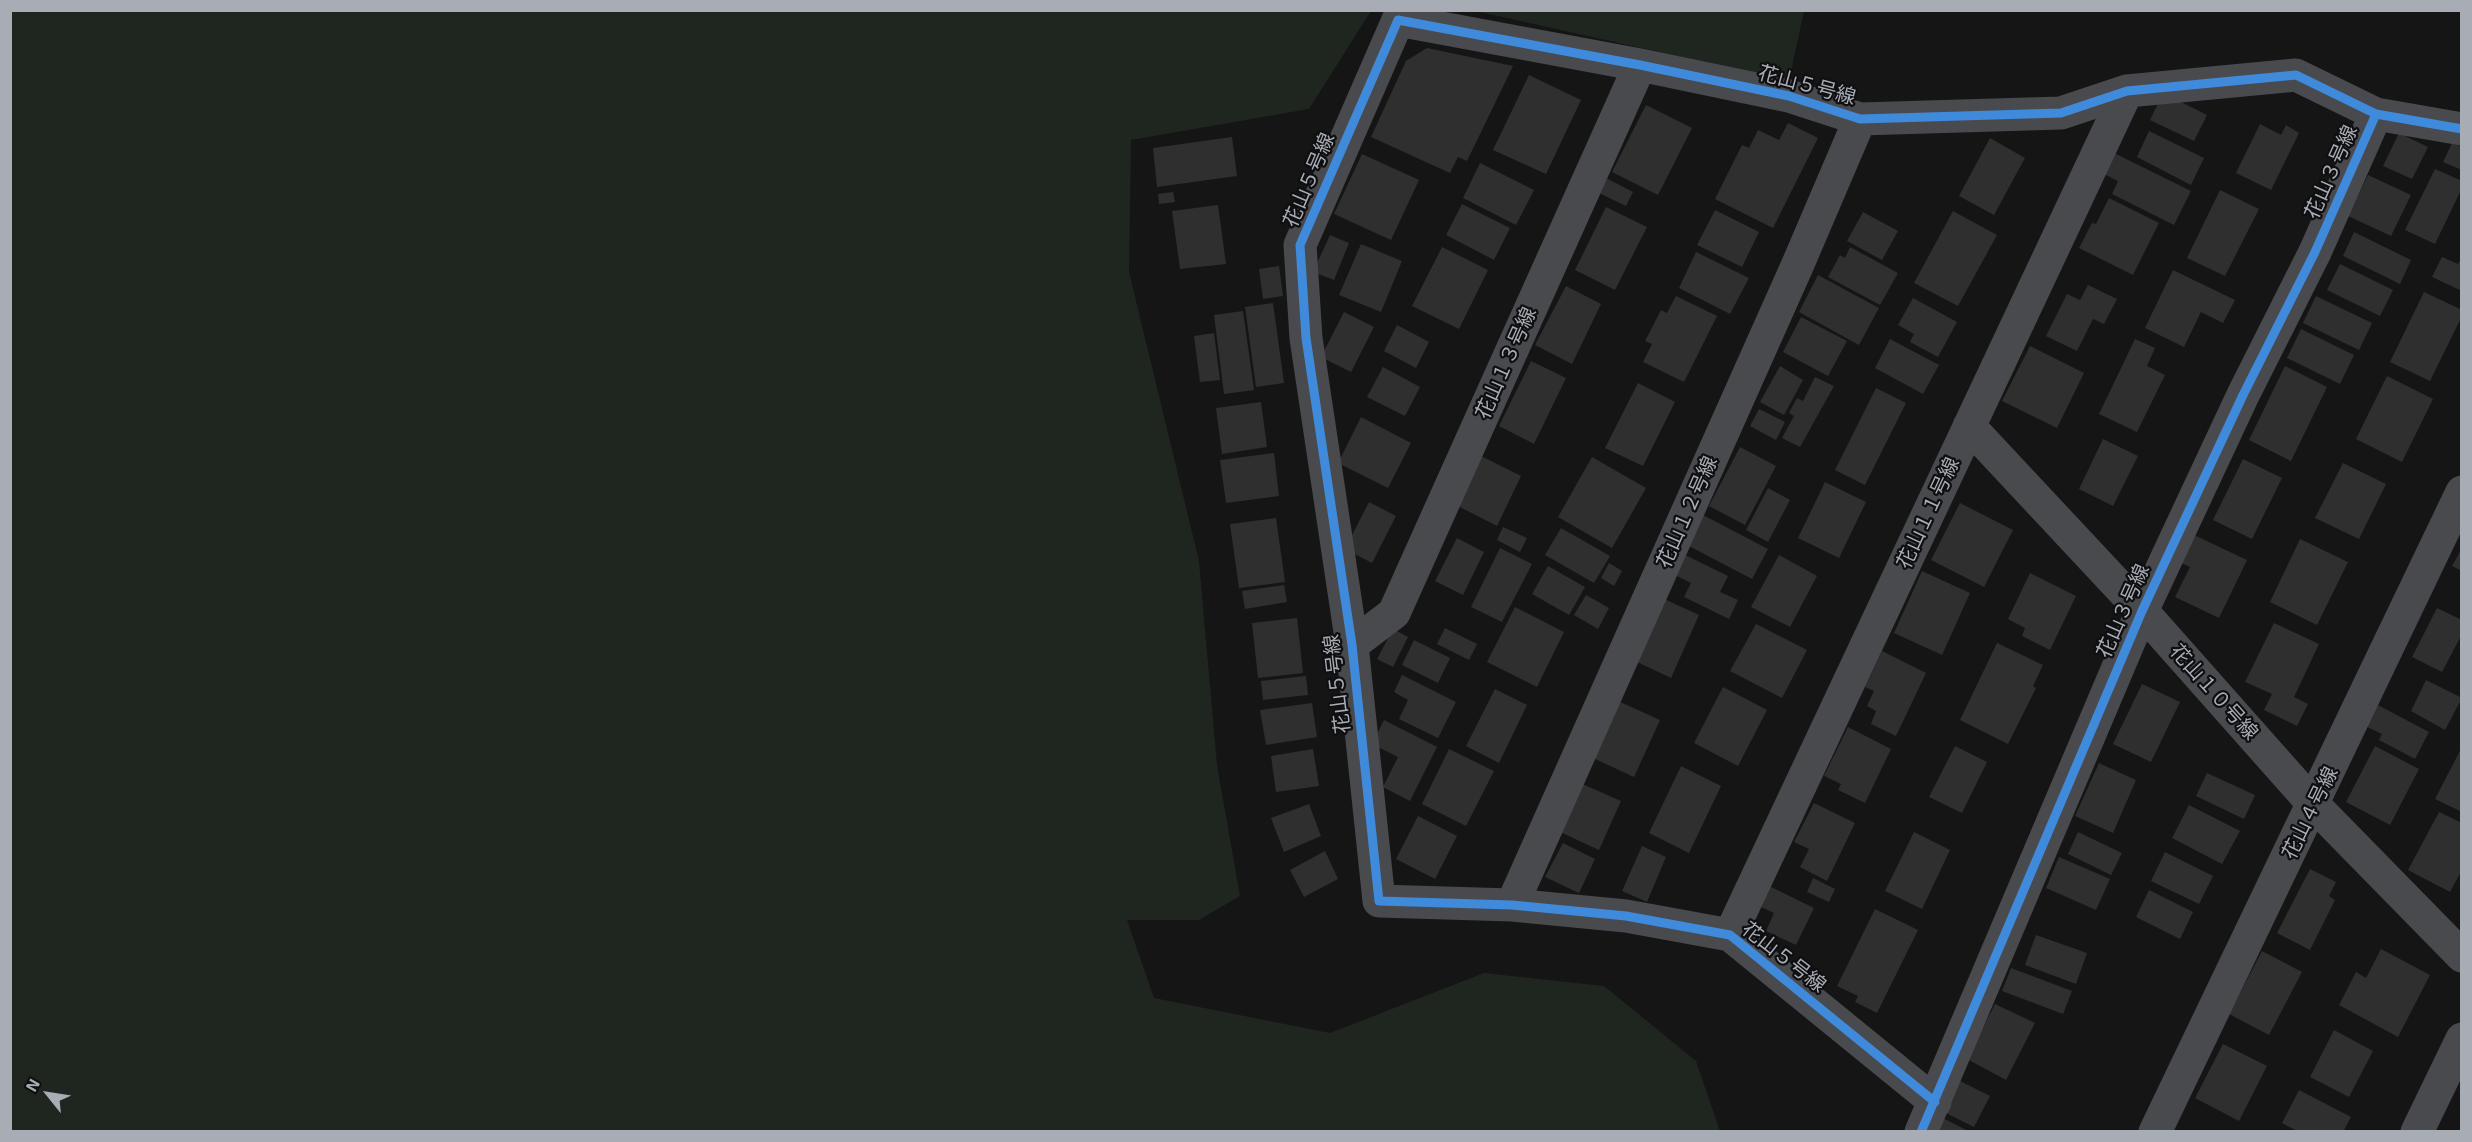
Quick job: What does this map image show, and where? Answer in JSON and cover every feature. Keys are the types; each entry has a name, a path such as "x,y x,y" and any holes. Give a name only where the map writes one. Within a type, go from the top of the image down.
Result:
{"street":[{"name":"花山５号線","path":"1935,1102 1730,935 1626,916 1512,905 1379,901 1352,645 1306,338 1300,245 1398,20 1640,65 1789,96 1860,119 2061,113 2127,91 2296,75 2376,114 2462,129"},
{"name":"花山１３号線","path":"1352,645 1394,613 1640,65"},
{"name":"花山１１号線","path":"1730,935 2127,91"},
{"name":"花山３号線","path":"1921,1131 2142,611 2243,395 2315,252 2376,114"},
{"name":"花山１２号線","path":"1512,905 1798,264 1860,119"},
{"name":"花山１０号線","path":"1969,426 2142,611 2314,805 2462,956"},
{"name":"花山４号線","path":"2155,1131 2314,805 2462,492"},
{"path":"2417,1131 2462,1039"}],"shaded area":[{"path":"10,11 1371,11 1309,109 1131,140 1129,272 1199,561 1217,765 1240,896 1199,920 1127,920 1154,998 1330,1033 1484,973 1604,986 1696,1061 1720,1131 11,1131"},
{"path":"1476,11 1804,11 1789,81"}],"building":[{"path":"1427,48 1513,66 1467,161 1458,157 1450,173 1371,137 1406,61"},
{"path":"1529,75 1581,100 1546,174 1493,150"},
{"path":"2163,93 2207,115 2194,141 2150,120"},
{"path":"1646,105 1692,128 1658,195 1612,172"},
{"path":"1788,123 1818,138 1773,228 1715,199 1742,145 1749,148 1758,130 1779,140"},
{"path":"2260,124 2281,135 2286,125 2299,133 2271,190 2236,173"},
{"path":"2149,131 2204,158 2191,185 2137,157"},
{"path":"2399,133 2428,147 2412,179 2383,166"},
{"path":"1232,137 1237,176 1157,187 1153,148"},
{"path":"1990,138 2025,158 1994,215 1959,196"},
{"path":"2452,143 2462,147 2462,170 2443,162"},
{"path":"2112,152 2191,191 2174,225 2112,194 2118,181 2102,173"},
{"path":"1362,154 1419,180 1391,240 1334,214"},
{"path":"1480,163 1534,190 1516,225 1463,198"},
{"path":"2435,169 2462,181 2462,188 2435,244 2405,230"},
{"path":"2368,175 2411,195 2391,236 2348,216"},
{"path":"1606,178 1633,192 1626,206 1599,193"},
{"path":"2220,190 2259,209 2225,276 2187,258"},
{"path":"1173,192 1175,202 1159,204 1158,194"},
{"path":"2109,198 2159,223 2133,275 2079,248 2092,223 2096,224"},
{"path":"1462,204 1510,228 1494,260 1446,235"},
{"path":"1218,205 1226,264 1180,269 1172,211"},
{"path":"1606,207 1647,227 1615,290 1575,270"},
{"path":"1715,210 1759,232 1742,267 1697,245"},
{"path":"1953,211 1997,235 1958,306 1914,283"},
{"path":"1863,212 1898,231 1882,260 1847,241"},
{"path":"2354,232 2411,260 2400,284 2343,256"},
{"path":"1330,235 1349,243 1334,280 1313,272"},
{"path":"1361,244 1402,261 1381,312 1339,295"},
{"path":"1442,247 1488,270 1459,329 1412,306"},
{"path":"1850,247 1898,273 1880,305 1828,277 1840,255 1845,258"},
{"path":"1696,252 1749,278 1730,314 1679,288"},
{"path":"2442,257 2458,264 2462,258 2462,291 2432,277"},
{"path":"2340,264 2393,290 2380,316 2327,290"},
{"path":"1279,266 1283,296 1263,299 1259,269"},
{"path":"2173,270 2235,300 2223,323 2201,312 2184,347 2145,328"},
{"path":"1818,275 1879,308 1859,345 1799,312"},
{"path":"2088,285 2117,299 2104,324 2093,319 2077,351 2046,336 2067,294 2080,300"},
{"path":"1566,286 1601,304 1572,364 1535,345"},
{"path":"2424,292 2462,310 2462,316 2430,381 2390,362"},
{"path":"1676,296 1717,316 1684,382 1643,362 1652,344 1645,341 1661,310 1667,313"},
{"path":"2316,296 2372,323 2359,350 2303,323"},
{"path":"1913,298 1957,322 1938,357 1910,342 1914,334 1898,325"},
{"path":"1273,303 1284,383 1256,387 1245,307"},
{"path":"1243,311 1254,390 1224,394 1214,315"},
{"path":"1344,312 1374,327 1351,372 1321,357"},
{"path":"1801,317 1847,341 1828,376 1783,352"},
{"path":"1397,325 1429,342 1416,368 1384,351"},
{"path":"2301,329 2354,355 2340,384 2287,358"},
{"path":"1214,333 1220,380 1200,382 1194,336"},
{"path":"1890,339 1939,365 1923,394 1875,368"},
{"path":"2135,339 2155,348 2147,366 2165,375 2137,432 2099,414"},
{"path":"2030,346 2084,373 2057,428 2002,401"},
{"path":"1531,361 1566,378 1534,444 1499,426"},
{"path":"1780,366 1803,380 1784,415 1760,402"},
{"path":"2285,366 2327,387 2291,461 2249,440"},
{"path":"1383,367 1420,387 1405,416 1367,397"},
{"path":"2387,376 2433,399 2402,462 2356,439"},
{"path":"1815,377 1834,386 1800,447 1782,438 1794,416 1789,413 1797,398 1803,401"},
{"path":"1638,383 1675,402 1643,466 1605,448"},
{"path":"1876,388 1906,403 1865,485 1835,470"},
{"path":"1261,402 1267,447 1222,454 1216,408"},
{"path":"1759,409 1785,422 1776,440 1750,426"},
{"path":"1361,417 1411,443 1388,488 1338,463"},
{"path":"2103,439 2138,456 2113,506 2079,489"},
{"path":"1740,447 1776,466 1745,525 1709,506"},
{"path":"1274,453 1279,496 1226,503 1220,460"},
{"path":"1481,456 1521,476 1497,526 1456,505"},
{"path":"1592,457 1646,488 1612,548 1558,517"},
{"path":"2243,459 2282,478 2252,539 2213,520"},
{"path":"2343,463 2386,484 2359,539 2315,518"},
{"path":"1825,482 1866,502 1839,558 1798,538"},
{"path":"1768,488 1790,500 1768,542 1746,530"},
{"path":"1369,502 1396,516 1372,563 1345,549"},
{"path":"1960,503 2013,530 1984,587 1931,560"},
{"path":"1703,515 1768,549 1752,579 1687,545"},
{"path":"1276,518 1285,582 1239,588 1230,524"},
{"path":"1503,527 1527,538 1520,552 1497,540"},
{"path":"1561,528 1610,556 1594,583 1545,555"},
{"path":"2192,534 2247,560 2219,618 2175,597 2190,567 2179,562"},
{"path":"1457,538 1484,552 1463,595 1435,581"},
{"path":"2300,539 2348,562 2317,625 2270,602"},
{"path":"1500,548 1532,564 1502,622 1471,607"},
{"path":"2462,548 2462,571 2452,566"},
{"path":"1677,551 1728,576 1720,592 1738,600 1729,619 1684,597 1691,583 1667,571"},
{"path":"1779,555 1817,576 1790,627 1751,607"},
{"path":"1609,563 1622,571 1614,586 1601,578"},
{"path":"1548,566 1585,587 1569,615 1532,594"},
{"path":"1922,571 1970,593 1942,655 1894,633"},
{"path":"2030,573 2076,596 2050,650 2022,636 2025,628 2008,619"},
{"path":"1284,585 1287,602 1245,609 1242,591"},
{"path":"1586,595 1609,608 1598,629 1574,615"},
{"path":"1662,598 1699,615 1671,678 1633,660"},
{"path":"1515,607 1564,632 1537,687 1487,662"},
{"path":"2437,608 2462,620 2462,634 2442,672 2412,657"},
{"path":"1297,618 1303,673 1258,678 1252,623"},
{"path":"2274,623 2319,644 2294,697 2308,704 2297,726 2264,710 2272,694 2245,682"},
{"path":"1756,624 1807,650 1782,698 1730,671"},
{"path":"1445,628 1477,644 1469,660 1437,644"},
{"path":"1393,629 1408,637 1393,667 1377,659"},
{"path":"1414,640 1450,658 1438,683 1402,665"},
{"path":"1997,643 2043,665 2033,686 2036,688 2008,744 1960,720"},
{"path":"1882,651 1926,673 1896,736 1871,724 1876,711 1867,706 1874,691 1865,687"},
{"path":"1402,675 1456,702 1438,738 1399,719 1408,700 1394,692"},
{"path":"1306,676 1308,695 1263,700 1261,681"},
{"path":"2426,680 2462,698 2445,730 2411,711"},
{"path":"2142,684 2180,702 2151,762 2113,744"},
{"path":"1723,687 1767,710 1738,766 1694,743"},
{"path":"1495,689 1527,705 1499,763 1466,746"},
{"path":"1618,701 1660,720 1634,777 1591,757"},
{"path":"1312,703 1317,737 1266,745 1260,710"},
{"path":"2376,704 2429,732 2415,759 2379,740 2382,734 2365,726"},
{"path":"1384,720 1437,747 1410,801 1383,787 1398,757 1372,744"},
{"path":"1848,727 1891,749 1865,803 1838,790 1841,784 1824,776"},
{"path":"1955,746 1987,762 1962,813 1929,797"},
{"path":"2375,746 2419,769 2390,825 2346,802"},
{"path":"2462,747 2462,812 2435,799"},
{"path":"1313,749 1319,786 1276,792 1271,756"},
{"path":"1449,749 1494,771 1466,826 1422,804"},
{"path":"2099,763 2136,780 2113,833 2075,816"},
{"path":"1681,766 1721,786 1689,853 1649,833"},
{"path":"2207,773 2255,795 2244,819 2196,796"},
{"path":"1580,783 1621,801 1599,850 1558,831"},
{"path":"1814,803 1855,823 1827,881 1800,867 1809,849 1794,842"},
{"path":"1309,804 1321,836 1284,852 1271,818"},
{"path":"2189,805 2240,831 2222,864 2172,838"},
{"path":"2439,812 2462,823 2462,870 2450,892 2408,870"},
{"path":"1418,816 1457,836 1435,879 1396,859"},
{"path":"1914,832 1950,850 1922,909 1885,891"},
{"path":"2078,832 2122,853 2111,875 2068,854"},
{"path":"1563,843 1595,859 1579,893 1545,877"},
{"path":"1642,846 1666,857 1647,902 1622,891"},
{"path":"1325,851 1338,879 1304,897 1290,870"},
{"path":"2165,852 2213,876 2199,904 2151,881"},
{"path":"2059,857 2110,879 2096,910 2046,888"},
{"path":"2310,869 2336,882 2329,896 2335,900 2310,950 2277,933"},
{"path":"1813,878 1835,889 1829,902 1807,892"},
{"path":"1769,886 1814,908 1796,945 1766,931 1774,913 1759,906"},
{"path":"2149,890 2193,912 2180,939 2136,917"},
{"path":"1875,909 1918,930 1877,1013 1855,1002 1858,996 1837,986"},
{"path":"2036,935 2087,953 2076,984 2025,965"},
{"path":"2381,949 2430,975 2398,1037 2339,1005 2356,972 2366,978"},
{"path":"2262,951 2302,972 2269,1035 2229,1014"},
{"path":"2011,968 2072,991 2063,1014 2002,991"},
{"path":"1995,1004 2035,1023 2006,1080 1967,1059"},
{"path":"2334,1030 2373,1051 2349,1097 2310,1077"},
{"path":"2223,1044 2267,1066 2239,1121 2195,1098"},
{"path":"1956,1079 1990,1096 1974,1127 1940,1110"},
{"path":"2299,1090 2351,1117 2343,1132 2299,1132 2282,1123"},
{"path":"1935,1114 1970,1132 1927,1132"}],"cycle path":[{"path":"1935,1102 1730,935 1626,916 1512,905 1379,901 1352,645 1306,338 1300,245 1398,20 1640,65 1789,96 1860,119 2061,113 2127,91 2296,75 2376,114 2462,129"},
{"path":"1921,1132 2142,611 2243,395 2315,252 2376,114"}]}
